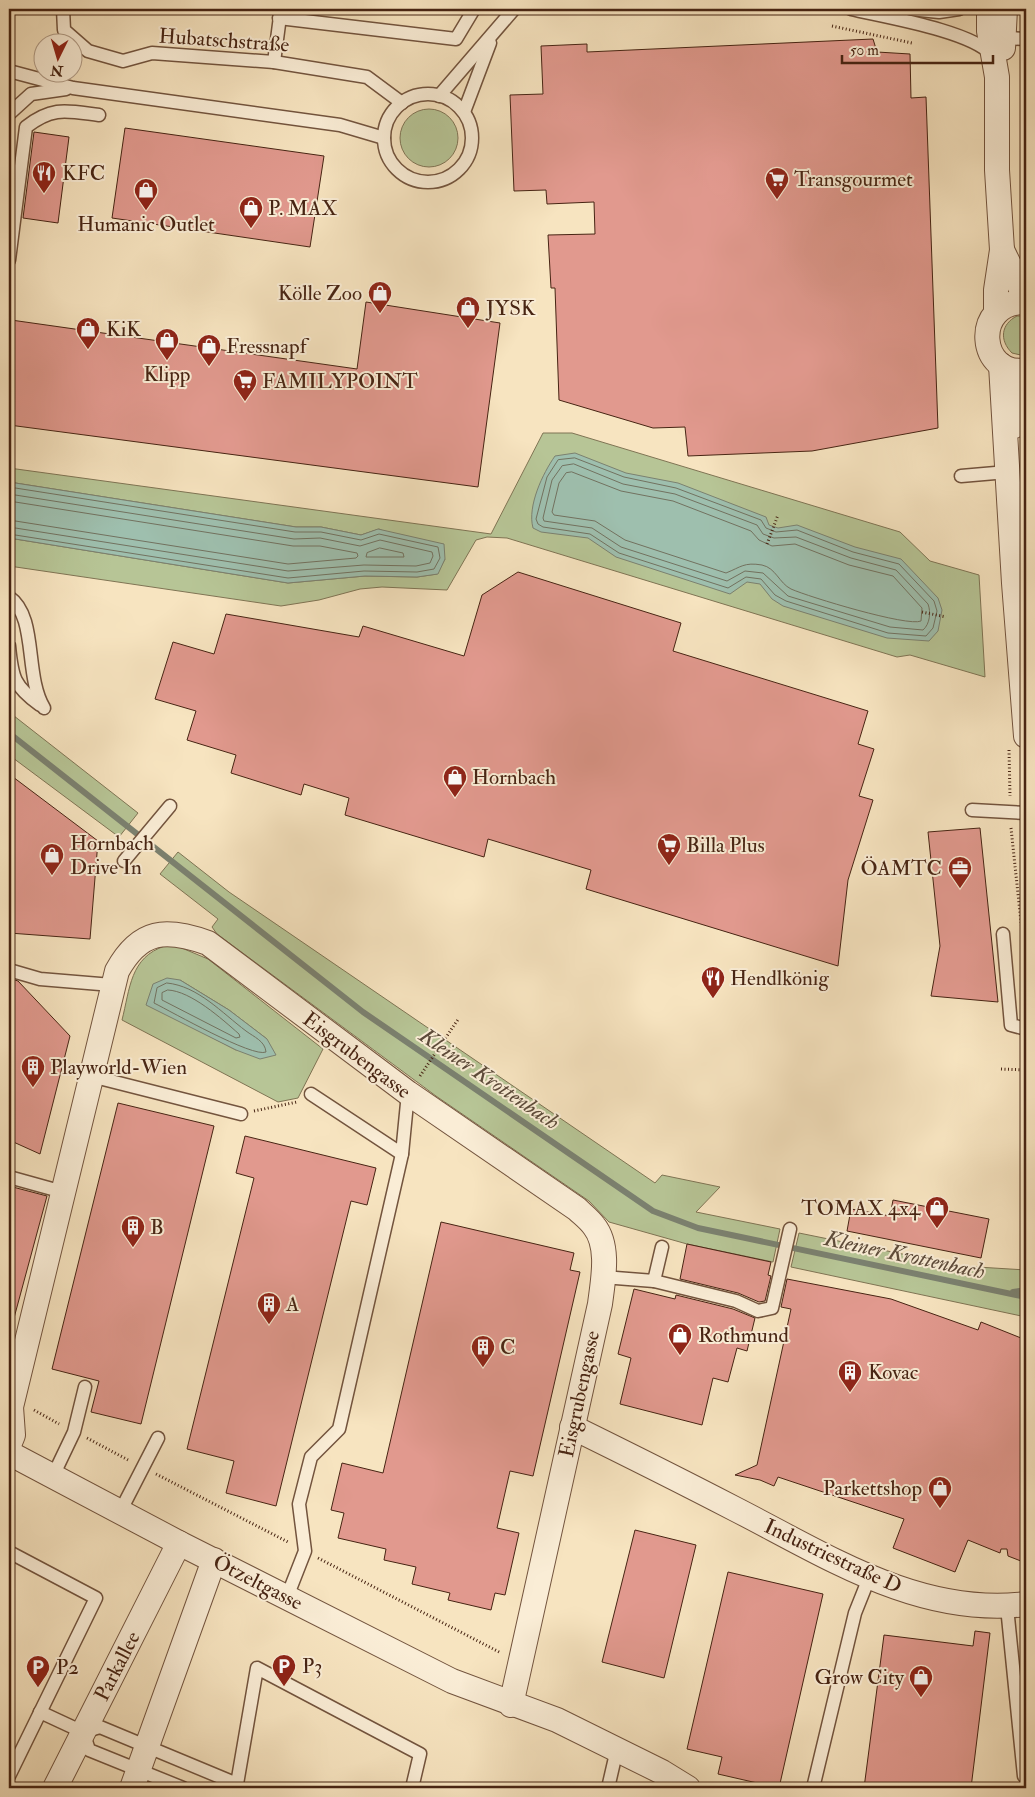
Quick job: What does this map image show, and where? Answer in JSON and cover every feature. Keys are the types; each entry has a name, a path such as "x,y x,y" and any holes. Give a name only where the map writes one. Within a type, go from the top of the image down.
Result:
{"street":[{"path":"989,9 989,32 1005,53"},
{"path":"996,312 996,290 1002,250 997,170 1006,9"},
{"path":"1002,250 1026,301 1006,305 996,312 989,322 986,334 988,346 993,357 1017,369 1007,472 1024,686 1026,736"},
{"name":"Eisgrubengasse","path":"9,1445 12,1435 13,1400 112,985 127,954 140,941 158,935 175,934 208,943 411,1088 583,1215 595,1226 603,1248 603,1277 600,1304 511,1705"},
{"name":"Industriestraße D","path":"572,1427 704,1492 869,1578 925,1598 960,1604 1016,1606"},
{"name":"Ötzeltgasse","path":"9,1453 179,1543 452,1681 511,1705 557,1720 617,1749 688,1788"},
{"name":"Parkallee","path":"55,1788 179,1543"},
{"path":"135,1779 214,1560"}],"lane":[{"name":"Hubatschstraße","path":"63,9 64,30 88,51 123,61 152,53 274,62 367,77 402,103"},
{"name":"Hubatschstraße","path":"280,13 456,38 474,9"},
{"path":"439,96 514,9"},
{"path":"851,9 963,37 1005,53"},
{"path":"910,9 958,9"},
{"path":"274,62 280,13"},
{"path":"464,112 492,36"},
{"path":"9,72 73,88 340,125 384,138"},
{"path":"9,114 31,94 73,88"},
{"path":"426,94 439,96 453,102 464,112 470,124 472,139 470,153 463,165 453,175 440,181 426,182 412,179 400,172 386,151 384,138 386,124 393,112 402,103 426,94"},
{"path":"9,260 26,127 41,115 60,111 99,115"},
{"path":"961,476 1007,472"},
{"path":"9,597 24,613 34,686 44,708 21,691 15,682 11,669 9,646"},
{"path":"128,857 170,806"},
{"path":"972,810 1026,813"},
{"path":"1003,934 1011,1025 1026,1030"},
{"path":"9,970 40,979 112,985"},
{"path":"91,1076 241,1114"},
{"path":"287,1597 306,1551 299,1504 311,1457 339,1429 402,1154 411,1088"},
{"path":"311,1094 402,1154"},
{"path":"9,1177 64,1192"},
{"path":"603,1277 654,1281 736,1301 758,1311 772,1308 790,1229"},
{"path":"654,1281 662,1246"},
{"path":"54,1476 74,1432 85,1387"},
{"path":"120,1512 158,1438"},
{"path":"9,1552 96,1598 9,1776"},
{"path":"813,1788 855,1613 869,1578"},
{"path":"1016,1606 1024,1776"},
{"path":"40,1712 83,1732 100,1727 241,1786 258,1668 420,1754 412,1788"},
{"path":"83,1732 89,1750 135,1779 183,1788"},
{"path":"608,1788 617,1749"}],"path":[{"path":"832,26 912,43"},
{"path":"767,544 778,515"},
{"path":"922,612 946,618"},
{"path":"1010,825 1026,969"},
{"path":"411,1088 459,1018"},
{"path":"1001,1069 1026,1070"},
{"path":"241,1114 297,1102 311,1094"},
{"path":"13,1400 520,1663"}],"green space":[{"path":"429,109 440,111 450,117 456,127 458,138 456,149 450,159 440,165 429,167 418,165 408,159 402,149 400,138 402,127 408,117 418,111"},
{"path":"1017,316 1026,316 1025,356 1012,353 1004,338 1005,328"},
{"path":"543,433 572,433 900,532 930,561 979,575 985,677 910,655 897,657 507,538 487,537 476,540 447,590 382,587 360,589 319,600 281,606 9,566 9,538 288,583 365,576 417,577 437,574 445,559 379,529 361,535 321,527 296,527 9,482 9,468 491,534"},
{"path":"9,712 138,813 119,837 9,755"},
{"path":"178,852 229,892 655,1183 662,1175 720,1187 696,1212 780,1229 773,1262 687,1244 609,1222 589,1201 436,1096 217,934 212,927 218,919 160,874"},
{"path":"165,946 177,946 208,959 323,1049 298,1098 278,1102 122,1020 133,976 138,966 153,951","holes":["180,980 229,1010 267,1039 236,1050 209,1036"]},
{"path":"799,1233 961,1266 1026,1270 1026,1317 791,1267"}],"water":[{"path":"575,453 626,473 678,483 766,517 769,525 778,528 797,525 855,547 901,559 938,598 942,610 938,631 929,641 887,638 783,606 772,599 760,584 747,582 730,594 616,557 588,538 541,532 533,528 532,510 534,500 546,471 555,456"},
{"path":"9,482 296,527 321,527 361,535 378,529 444,544 445,559 438,574 417,577 365,576 288,583 9,538"},
{"path":"167,978 180,980 229,1010 267,1039 276,1055 260,1059 236,1050 146,1005 153,984"}],"building":[{"name":"Transgourmet","path":"873,39 877,52 910,54 911,98 926,97 938,428 812,451 688,456 685,427 653,428 559,400 555,288 551,288 548,235 595,234 594,202 547,204 546,190 514,191 510,95 543,94 541,46 587,44 587,52"},
{"path":"125,128 324,156 310,247 112,218"},
{"name":"KFC","path":"34,132 69,137 58,223 23,218"},
{"path":"366,302 500,323 478,487 9,425 9,339 11,320 357,369"},
{"path":"518,572 681,623 673,651 868,711 858,744 874,749 859,796 873,800 848,880 838,966 586,889 591,870 488,839 484,857 345,815 349,798 304,784 301,795 231,773 236,755 187,740 196,711 155,699 173,642 214,654 226,614 359,637 363,626 464,656 482,595"},
{"name":"Hornbach Drive In","path":"9,774 98,841 90,939 9,933"},
{"name":"ÖAMTC","path":"980,828 998,1002 931,996 940,946 928,832"},
{"name":"Playworld-Wien","path":"9,978 18,981 70,1036 40,1154 9,1140"},
{"name":"B","path":"118,1103 214,1126 141,1424 91,1412 99,1381 52,1369"},
{"name":"A","path":"245,1136 376,1168 367,1205 351,1201 276,1506 226,1493 234,1461 187,1449 254,1178 236,1173"},
{"path":"9,1186 47,1196 14,1318 9,1317"},
{"name":"TOMAX 4x4","path":"893,1200 989,1219 981,1258 847,1231 851,1209 890,1216"},
{"name":"C","path":"441,1222 574,1253 570,1270 580,1272 533,1476 510,1471 497,1528 519,1533 505,1595 495,1593 491,1610 448,1600 450,1593 412,1584 416,1567 384,1560 386,1549 338,1538 344,1513 331,1510 342,1463 383,1473"},
{"path":"687,1244 771,1262 768,1275 771,1276 765,1301 759,1302 738,1293 680,1279"},
{"path":"787,1279 891,1299 978,1330 981,1322 1026,1340 1026,1563 1008,1556 1007,1549 1001,1549 1000,1553 968,1540 955,1572 893,1548 904,1519 778,1477 774,1486 760,1480 735,1475 757,1465 791,1309 781,1307"},
{"name":"Rothmund","path":"634,1289 675,1299 676,1295 733,1309 755,1318 747,1351 737,1348 728,1382 713,1378 702,1425 620,1404 631,1358 618,1354"},
{"path":"635,1530 696,1545 664,1678 602,1662"},
{"path":"728,1572 823,1594 779,1788 718,1774 722,1757 687,1749"},
{"name":"Grow City","path":"975,1631 990,1633 971,1788 864,1788 884,1635 973,1646"}],"waterway":[{"name":"Kleiner Krottenbach","path":"9,733 363,1012 653,1211 698,1228 1026,1297"},
{"path":"1013,1292 1026,1290"}],"place":[{"name":"KFC","path":"44,194"},
{"name":"Transgourmet","path":"777,200"},
{"name":"Humanic Outlet","path":"146,211"},
{"name":"P. MAX","path":"251,229"},
{"name":"Kölle Zoo","path":"380,314"},
{"name":"JYSK","path":"468,329"},
{"name":"KiK","path":"88,350"},
{"name":"Klipp","path":"167,361"},
{"name":"Fressnapf","path":"209,367"},
{"name":"FAMILYPOINT","path":"245,402"},
{"name":"Hornbach","path":"455,798"},
{"name":"Billa Plus","path":"669,866"},
{"name":"Hornbach Drive In","path":"52,876"},
{"name":"ÖAMTC","path":"960,889"},
{"name":"Hendlkönig","path":"713,999"},
{"name":"Playworld-Wien","path":"33,1088"},
{"name":"TOMAX 4x4","path":"937,1229"},
{"name":"B","path":"133,1248"},
{"name":"A","path":"269,1325"},
{"name":"Rothmund","path":"680,1356"},
{"name":"C","path":"483,1368"},
{"name":"Kovac","path":"850,1393"},
{"name":"Parkettshop","path":"940,1509"},
{"name":"P3","path":"284,1687"},
{"name":"P2","path":"38,1688"},
{"name":"Grow City","path":"921,1698"}]}
